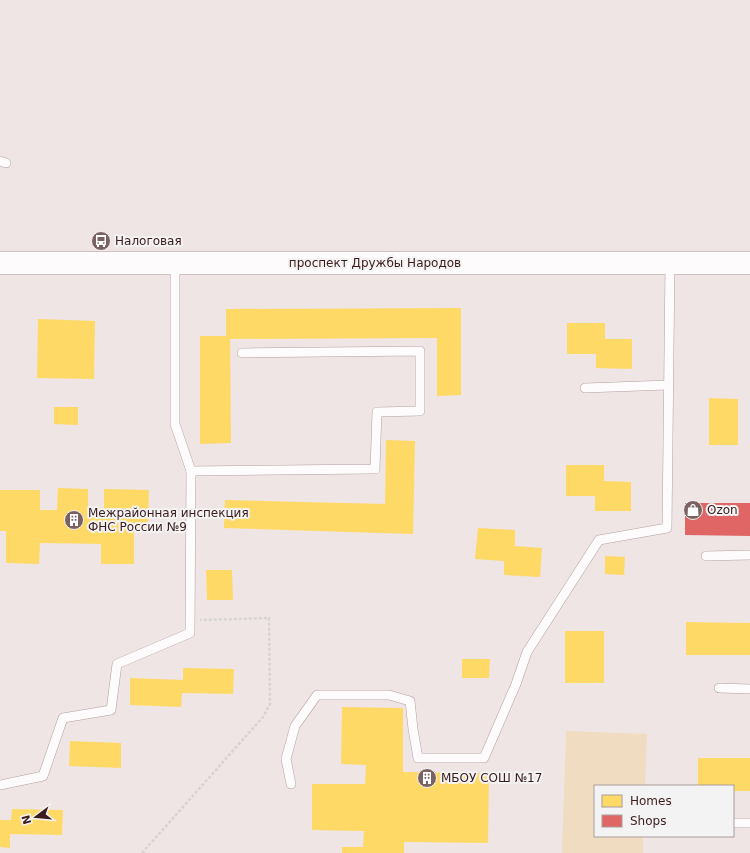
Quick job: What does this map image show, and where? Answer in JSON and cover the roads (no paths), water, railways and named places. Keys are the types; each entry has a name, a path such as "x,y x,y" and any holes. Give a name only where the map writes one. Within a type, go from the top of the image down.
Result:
{"main road":[{"name":"проспект Дружбы Народов","path":"0,263 750,263"}],"lane":[{"path":"0,785 43,776 63,718 111,710 117,664 190,633 190,471 175,424 175,263"},
{"path":"291,784 286,759 295,726 317,695 389,695 410,701 418,758 484,758 516,684 527,652 599,540 667,528 670,263"},
{"path":"190,471 375,469 377,412 420,411 420,351 242,353"},
{"path":"585,388 668,385"},
{"path":"706,556 750,555"},
{"path":"719,688 750,689"},
{"path":"734,823 750,823"}],"place":[{"name":"Налоговая","path":"101,241"},
{"name":"Ozon","path":"693,510"},
{"name":"Межрайонная инспекция ФНС России №9","path":"74,520"},
{"name":"МБОУ СОШ №17","path":"427,778"}]}
